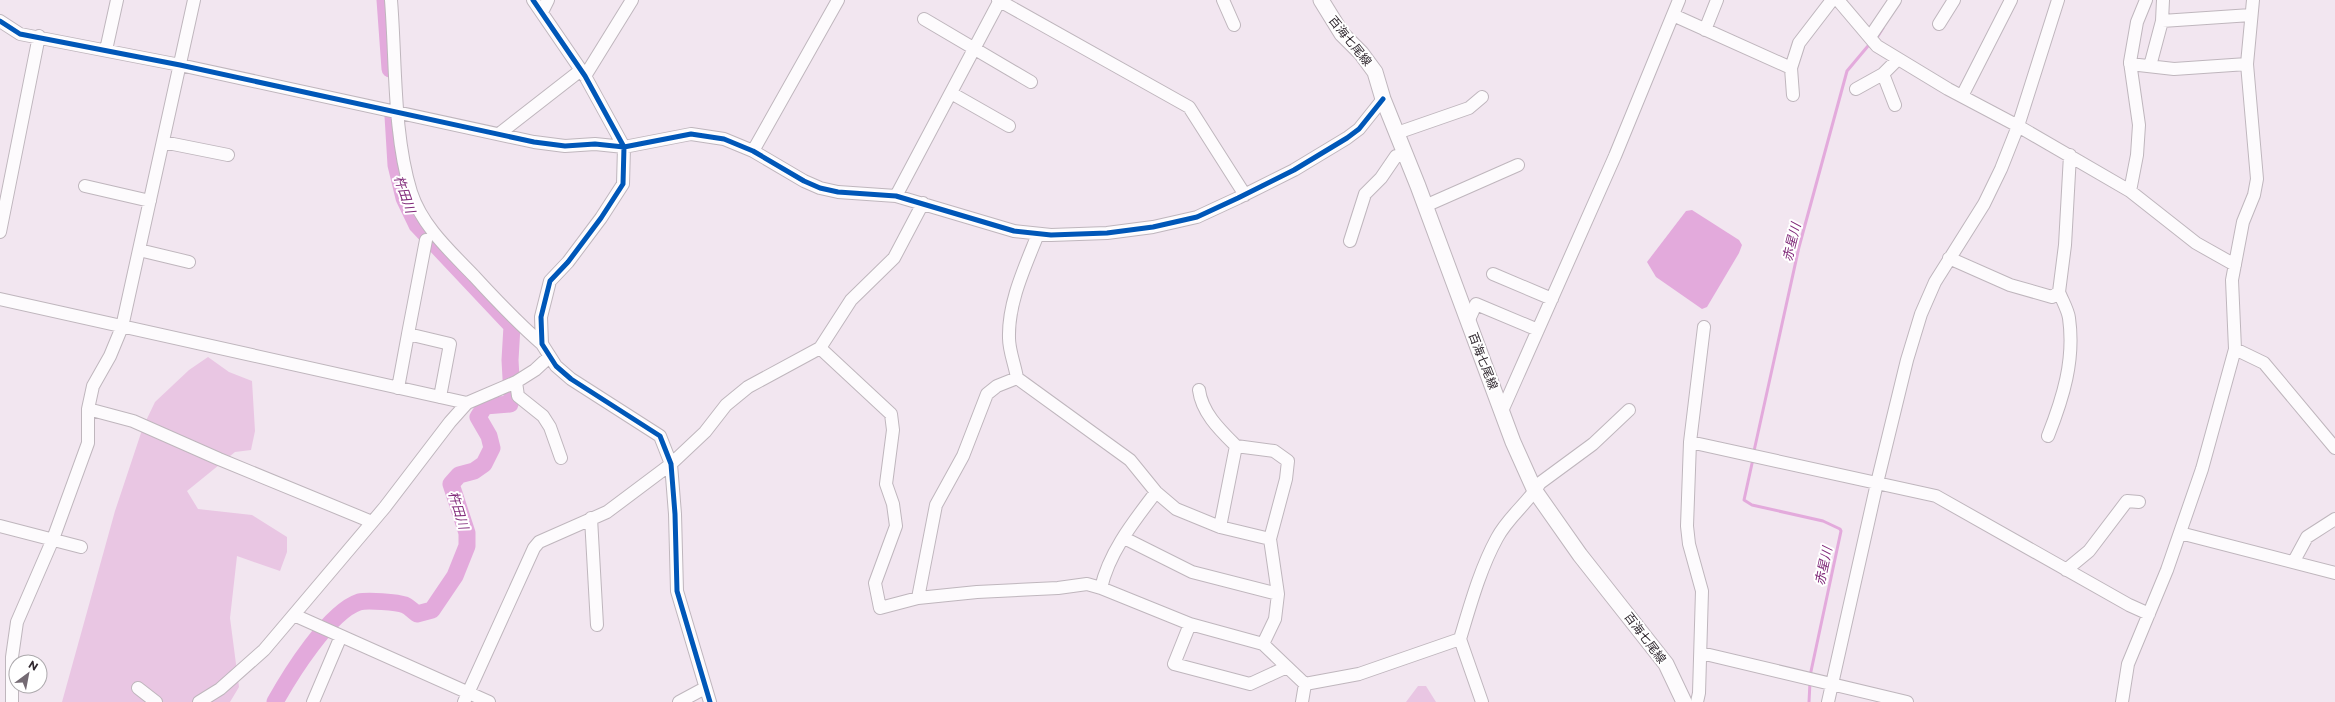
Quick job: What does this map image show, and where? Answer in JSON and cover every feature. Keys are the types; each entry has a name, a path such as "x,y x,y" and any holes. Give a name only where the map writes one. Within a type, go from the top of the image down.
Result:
{"main road":[{"name":"百海七尾線","path":"1321,0 1342,34 1362,54 1375,72 1382,99 1397,133 1425,206 1502,411 1512,442 1535,491 1580,555 1666,664 1684,702"}],"street":[{"path":"106,50 116,0"},
{"path":"12,702 12,657 17,622 53,539 88,443 88,409 93,386 110,356 122,327 194,0"},
{"path":"391,0 403,159 412,193 427,224 518,324 542,344"},
{"path":"533,0 583,73 624,147 623,184 601,218 548,286 541,317 542,344 548,357 571,379 660,436 672,464 677,591 710,702"},
{"path":"542,12 548,0"},
{"path":"499,134 583,73 632,0"},
{"path":"753,151 838,0"},
{"path":"896,196 951,94 999,0 1189,107 1245,195"},
{"path":"1222,0 1234,25"},
{"path":"1502,411 1615,156 1679,0"},
{"path":"1705,30 1717,0"},
{"path":"1793,95 1791,68 1799,43 1832,0"},
{"path":"1838,0 1877,46 1962,96 2070,155 2130,190 2196,243 2235,265"},
{"path":"1870,37 1895,0"},
{"path":"1939,24 1954,0"},
{"path":"1962,96 2011,0"},
{"path":"1828,702 1877,484 1907,360 1921,314 1935,282 1984,204 2018,126 2058,0"},
{"path":"2130,190 2137,155 2139,125 2130,64 2137,22 2146,0"},
{"path":"2150,66 2162,21 2163,0"},
{"path":"2122,702 2128,664 2180,533 2202,469 2235,349 2232,280 2243,222 2254,195 2257,179 2247,64 2253,0"},
{"path":"1673,15 1791,68"},
{"path":"2162,21 2251,15"},
{"path":"924,19 1031,82"},
{"path":"0,21 20,34 39,36 180,65 499,134 564,146 595,144 624,147 691,134 724,139 753,151 804,182 820,188 838,192 896,196 923,202 1014,231 1038,234 1107,233 1153,227 1197,217 1294,170 1348,138 1359,129 1382,99"},
{"path":"0,232 39,36"},
{"path":"1856,89 1883,74 1898,59"},
{"path":"2130,64 2174,69 2247,64"},
{"path":"1883,74 1895,105"},
{"path":"951,94 1009,126"},
{"path":"1397,133 1469,108 1482,98"},
{"path":"163,142 228,155"},
{"path":"2048,436 2062,402 2069,366 2069,318 2059,292 2065,245 2070,155"},
{"path":"1350,241 1365,194 1381,178 1396,156 1406,156"},
{"path":"1425,206 1518,165"},
{"path":"85,186 150,201"},
{"path":"466,697 534,548 539,542 590,518 607,512 672,464 705,432 726,405 748,387 820,348 851,300 894,258 923,202"},
{"path":"1038,234 1014,299 1010,321 1009,340 1017,378 1130,460 1156,492 1176,508 1220,527 1270,539"},
{"path":"398,388 426,240"},
{"path":"139,250 188,262"},
{"path":"1949,258 2010,285 2052,297 2059,292"},
{"path":"1493,274 1552,299"},
{"path":"0,299 467,403"},
{"path":"1468,322 1476,304 1538,330"},
{"path":"1697,702 1701,653 1702,591 1689,544 1687,526 1690,442 1704,327"},
{"path":"408,334 450,344 440,397"},
{"path":"820,348 892,414 893,430 886,484 893,504 896,526 876,583 880,608 918,598 977,592 1058,588 1087,584 1101,588 1190,624 1263,644 1305,684"},
{"path":"2235,349 2264,363 2335,447"},
{"path":"199,702 220,689 264,650 372,522 467,403 512,384 535,370 548,357"},
{"path":"918,598 936,505 940,494 963,456 987,394 997,386 1017,378"},
{"path":"512,384 518,396 543,416 550,427 562,458"},
{"path":"1199,390 1200,400 1217,427 1236,446 1274,451 1288,461 1286,479 1270,539 1278,594 1275,619 1263,644"},
{"path":"88,409 133,421 219,459 372,522"},
{"path":"1482,702 1460,639 1497,538 1514,513 1535,491 1540,482 1593,444 1629,410"},
{"path":"1690,442 1936,496 2066,570 2149,614"},
{"path":"1220,527 1236,446"},
{"path":"1101,588 1105,569 1124,538 1156,492"},
{"path":"2066,570 2089,551 2127,501 2139,502"},
{"path":"590,518 597,625"},
{"path":"2294,561 2307,537 2335,519"},
{"path":"0,526 81,547"},
{"path":"2180,533 2335,572"},
{"path":"1124,538 1192,572 1278,594"},
{"path":"294,615 466,697 489,702"},
{"path":"1190,624 1174,664 1250,684 1287,667"},
{"path":"313,702 332,632"},
{"path":"1305,684 1359,674 1460,639"},
{"path":"1701,653 1907,702"},
{"path":"1302,702 1305,684"},
{"path":"138,688 156,702"},
{"path":"678,702 705,688"}],"shaded area":[{"path":"1692,210 1739,240 1742,245 1739,253 1707,307 1702,309 1656,277 1647,262 1686,211"},
{"path":"208,357 229,372 252,381 255,431 251,450 235,452 187,491 198,509 252,515 287,537 287,552 280,571 237,556 230,618 239,687 230,702 62,702 115,511 143,427 155,402 189,370"},
{"path":"1418,686 1426,686 1436,702 1406,702"}],"waterway":[{"name":"杵田川","path":"385,0 390,69"},
{"name":"赤星川","path":"1878,36 1883,28"},
{"name":"赤星川","path":"1754,451 1799,247 1847,71 1868,46"},
{"name":"杵田川","path":"275,702 290,676 311,646 335,618 347,608 359,602 375,601 405,605 417,614 432,610 455,576 467,546 467,533 451,484 459,475 474,471 484,464 492,448 489,436 478,417 485,406 510,404 512,396 510,360 512,326 417,225 404,198 396,165 393,116"},
{"name":"赤星川","path":"1753,459 1744,500 1752,505 1823,521 1840,529 1841,531 1810,676"},
{"name":"赤星川","path":"1809,702 1810,682"}],"cycle path":[{"path":"533,0 585,76 624,147 623,184 601,218 568,262 550,281 541,317 542,344 556,366 571,379 660,436 671,464 675,514 677,591 710,702"},
{"path":"0,21 20,34 180,65 534,142 565,146 595,144 624,147 691,134 724,139 753,151 804,181 820,188 838,192 896,196 1014,231 1051,235 1107,233 1153,227 1197,217 1294,170 1347,138 1359,129 1383,99"}]}
